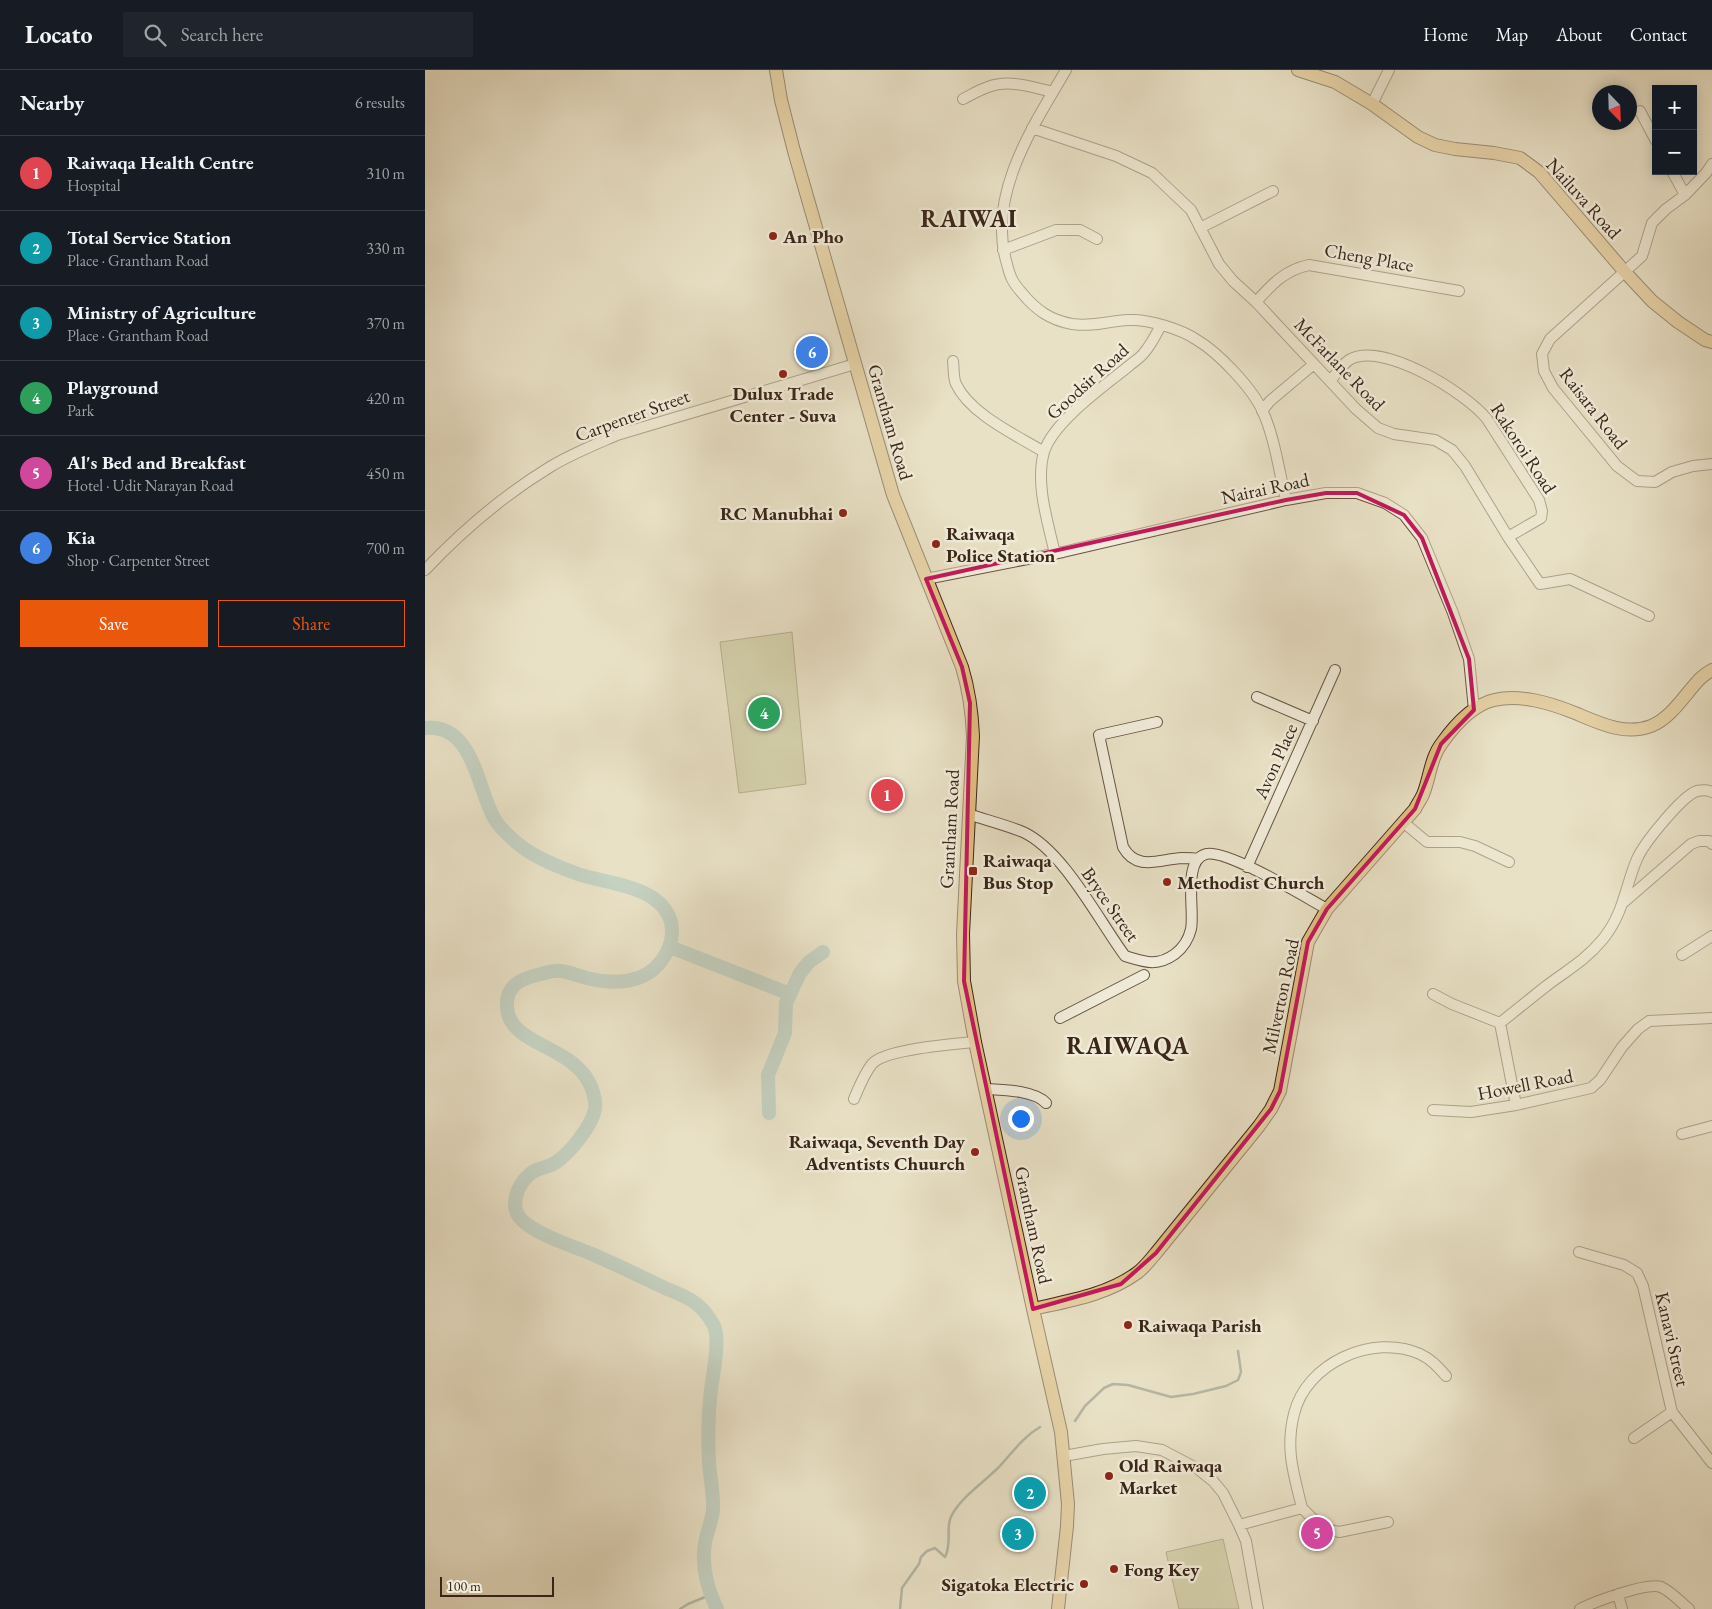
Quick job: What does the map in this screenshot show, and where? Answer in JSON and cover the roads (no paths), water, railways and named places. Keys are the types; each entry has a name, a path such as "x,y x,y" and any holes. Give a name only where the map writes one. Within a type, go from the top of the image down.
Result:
{"main road":[{"name":"Grantham Road","path":"776,70 781,100 792,143 893,495 962,667 971,703 973,736 963,934 964,981 985,1089 1061,1432 1068,1504 1058,1609"},
{"name":"Nailuva Road","path":"1298,70 1335,82 1372,104 1418,137 1435,145 1455,150 1493,153 1520,158 1539,172 1652,301 1671,317 1705,340 1712,342"},
{"name":"Milverton Road","path":"1033,1309 1091,1295 1121,1284 1139,1272 1259,1126 1271,1109 1280,1091 1308,942 1327,909 1415,809 1424,793 1429,771 1441,744 1456,726 1474,710 1493,700 1516,698 1548,703 1614,728 1630,730 1652,726 1667,715 1698,681 1712,670"}],"street":[{"path":"1066,70 1032,128 1016,162 1010,182 1001,228 1003,250 1012,281 1035,308 1051,317 1070,324 1092,326 1129,319 1161,325 1175,329 1215,352 1248,390 1263,411 1286,500"},
{"path":"1372,104 1389,70"},
{"path":"963,99 987,87 1009,83 1053,92"},
{"path":"1640,111 1652,134"},
{"name":"McFarlane Road","path":"1032,128 1116,156 1152,173 1191,210 1219,264 1233,281 1256,302 1331,380 1356,409 1378,428 1395,434 1435,440 1452,450 1465,466 1507,537 1540,584 1570,579 1649,616"},
{"name":"Raisara Road","path":"1712,164 1706,174 1685,195 1651,223 1642,256 1550,339 1543,354 1544,371 1553,388 1617,466 1637,480 1655,482 1672,472 1693,466 1712,464"},
{"path":"1674,175 1685,195"},
{"path":"1200,228 1273,191"},
{"path":"1003,250 1057,230 1080,230 1097,240"},
{"name":"Cheng Place","path":"1256,302 1276,281 1289,272 1309,265 1459,291"},
{"name":"Goodsir Road","path":"1055,554 1043,501 1042,476 1044,452 1059,426 1143,355 1161,325"},
{"name":"Rakoroi Road","path":"1331,380 1349,360 1361,356 1377,357 1397,361 1440,381 1479,408 1539,500 1542,511 1541,518 1507,537"},
{"path":"953,361 955,383 977,411 1044,452"},
{"name":"Carpenter Street","path":"425,570 481,517 521,486 551,466 580,452 617,436 855,364"},
{"path":"1263,411 1270,401 1314,364"},
{"name":"Nairai Road","path":"926,579 1055,554 1190,524 1286,500 1326,493 1357,493 1385,503 1404,515 1422,538 1453,613 1469,659 1474,710"},
{"name":"Avon Place","path":"1247,866 1335,670"},
{"path":"1257,697 1313,721"},
{"path":"1157,722 1099,735 1123,847 1127,855 1135,860 1155,862 1181,858 1198,858 1205,854 1216,854 1247,866 1327,909"},
{"path":"1500,1023 1546,986 1588,956 1615,922 1624,902 1637,860 1652,834 1689,796 1698,791 1712,792"},
{"name":"Bryce Street","path":"969,814 1024,833 1043,846 1076,884 1125,956 1153,963 1166,961 1188,940 1193,916 1192,871 1198,858"},
{"path":"1403,822 1427,842 1460,842 1475,846 1509,862"},
{"path":"1624,902 1691,844 1699,840 1709,841 1712,844"},
{"path":"1682,955 1712,936"},
{"path":"1061,1018 1143,975"},
{"path":"1433,994 1452,1004 1500,1023"},
{"name":"Howell Road","path":"1433,1110 1471,1112 1516,1105 1591,1088 1600,1080 1622,1047 1638,1029 1649,1021 1712,1018"},
{"path":"1500,1023 1516,1105"},
{"path":"854,1099 864,1077 872,1064 879,1058 933,1047 975,1042"},
{"path":"985,1089 1029,1094 1047,1103"},
{"path":"1682,1134 1712,1126"},
{"name":"Kanavi Street","path":"1579,1252 1623,1265 1637,1273 1643,1286 1672,1412 1712,1463"},
{"path":"1388,1522 1339,1532 1322,1528 1302,1508 1290,1459 1294,1413 1304,1392 1317,1375 1334,1362 1355,1353 1379,1348 1398,1348 1420,1354 1435,1363 1446,1376"},
{"path":"1634,1438 1672,1412"},
{"path":"1063,1456 1103,1449 1136,1446 1162,1450 1199,1469 1223,1493 1239,1525 1246,1542 1258,1609"},
{"path":"1239,1525 1302,1508"},
{"path":"1580,1609 1618,1594 1659,1586 1671,1593 1689,1609"},
{"path":"1618,1594 1621,1609"}],"waterway":[{"path":"425,728 441,729 454,736 463,746 471,760 494,818 503,830 522,847 556,866 645,893 656,900 665,910 671,922 672,937 665,956 655,968 638,978 628,981 608,982 553,971 521,980 512,988 507,1000 511,1021 519,1031 573,1063 584,1074 592,1089 595,1104 593,1116 579,1139 561,1159 549,1166 535,1170 525,1179 518,1191 515,1204 519,1217 531,1227 695,1302 714,1326 716,1351 708,1431 713,1510 705,1543 704,1568 710,1593 717,1609"},
{"path":"670,947 790,994"},
{"path":"769,1113 768,1075 785,1033 786,1003 800,973 809,962 823,952"},
{"path":"1075,1421 1085,1406 1104,1388 1113,1384 1128,1385 1171,1397 1226,1386 1238,1380 1241,1372 1238,1351"},
{"path":"900,1609 902,1588 919,1564 921,1557 927,1551 935,1548 945,1557 948,1546 950,1518 957,1507 999,1467 1023,1440 1040,1427"},
{"path":"680,1609 710,1595"}],"place":[{"name":"An Pho","path":"773,236"},
{"name":"Kia","path":"812,352"},
{"name":"Dulux Trade Center - Suva","path":"783,374"},
{"name":"RC Manubhai","path":"843,513"},
{"name":"Raiwaqa Police Station","path":"936,544"},
{"name":"Playground","path":"764,713"},
{"name":"Raiwaqa Health Centre","path":"887,795"},
{"name":"Raiwaqa Bus Stop","path":"973,871"},
{"name":"Methodist Church","path":"1167,882"},
{"name":"Raiwaqa, Seventh Day Adventists Chuurch","path":"975,1152"},
{"name":"Raiwaqa Parish","path":"1128,1325"},
{"name":"Old Raiwaqa Market","path":"1109,1476"},
{"name":"Total Service Station","path":"1030,1493"},
{"name":"Al's Bed and Breakfast","path":"1317,1533"},
{"name":"Ministry of Agriculture","path":"1018,1534"},
{"name":"Fong Key","path":"1114,1569"},
{"name":"Sigatoka Electric","path":"1084,1584"}],"district":[{"name":"RAIWAI","path":"969,219"},
{"name":"RAIWAQA","path":"1128,1046"}]}
